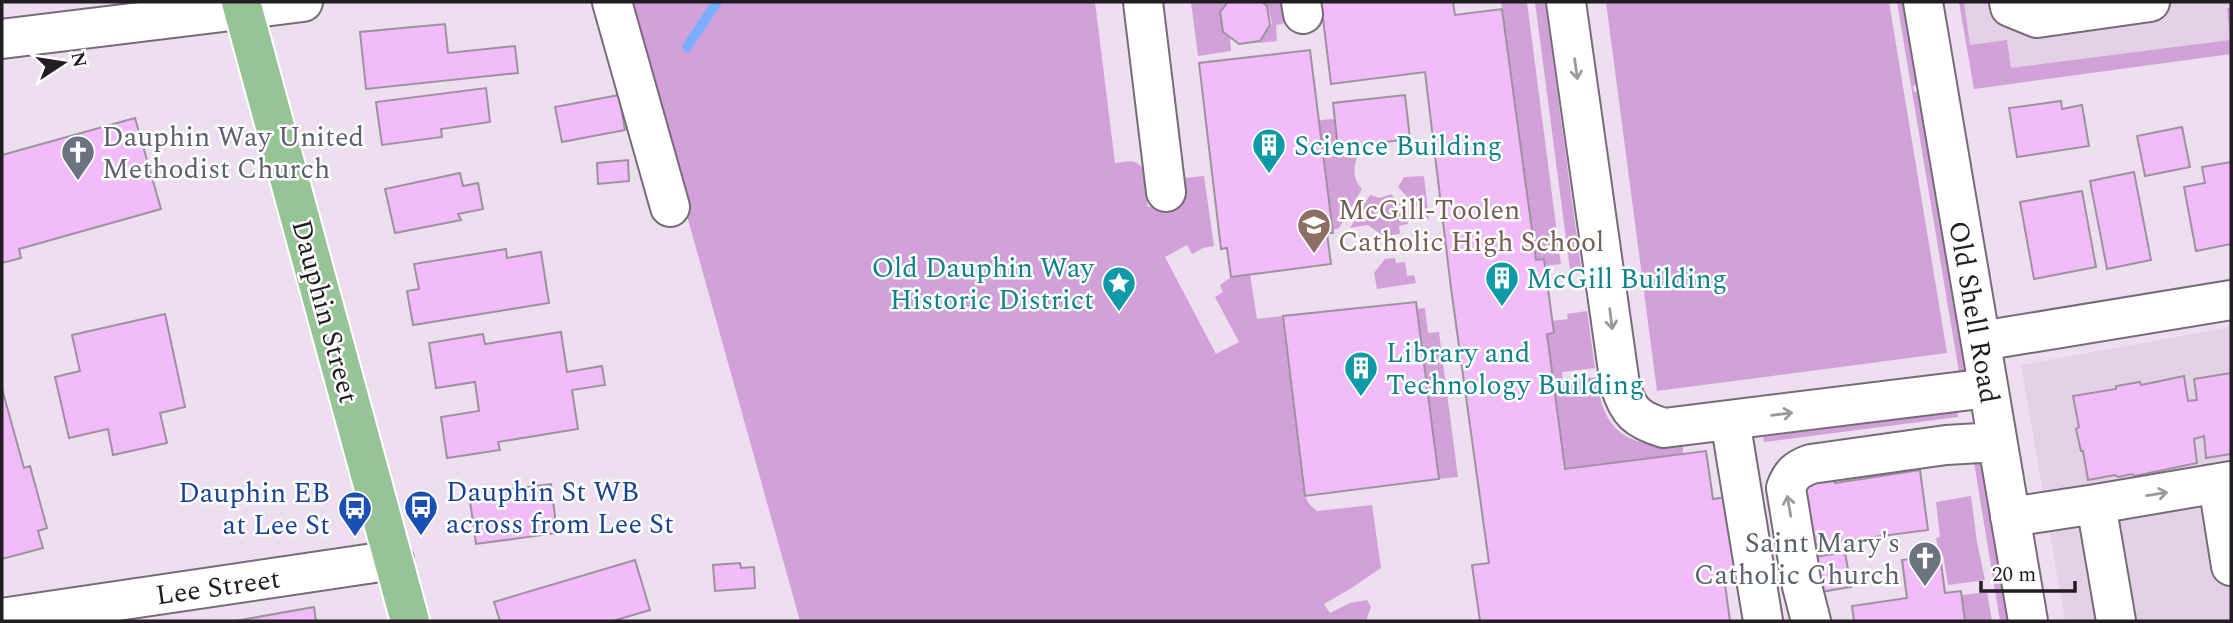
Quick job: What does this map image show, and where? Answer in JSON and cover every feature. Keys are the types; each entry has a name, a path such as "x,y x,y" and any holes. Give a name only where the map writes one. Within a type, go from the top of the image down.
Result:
{"main road":[{"name":"Dauphin Street","path":"242,5 410,621"}],"street":[{"path":"2,39 242,5 303,2"},
{"path":"612,2 670,207"},
{"path":"1143,2 1166,192"},
{"path":"1566,2 1620,385 1626,406 1644,422 1664,428 1988,388"},
{"name":"Old Shell Road","path":"1923,2 2028,621"},
{"path":"2009,2 2010,7 2038,18 2150,2"},
{"path":"1981,341 2231,300"},
{"path":"1730,420 1763,621"},
{"path":"1811,621 1802,586 1786,488 1798,468 1946,445 1997,442"},
{"path":"2010,517 2225,482 2231,566"},
{"path":"2096,503 2116,621"},
{"name":"Lee Street","path":"2,618 394,560"}],"shaded area":[{"path":"1095,2 1115,163 1133,162 1142,168 1148,207 1181,203 1181,182 1185,178 1204,176 1214,246 1192,254 1187,245 1165,257 1216,354 1239,342 1215,297 1223,292 1220,285 1231,277 1250,274 1257,319 1283,316 1305,496 1309,504 1317,511 1372,505 1381,568 1324,604 1330,613 1350,603 1367,600 1371,607 1366,621 800,621 628,4"},
{"path":"1191,2 1231,2 1222,13 1225,33 1230,37 1231,51 1198,56"},
{"path":"1262,2 1282,2 1286,23 1276,25 1277,41 1259,43 1272,24 1268,6"},
{"path":"1501,2 1527,2 1561,264 1545,266 1544,259 1536,260"},
{"path":"1535,2 1545,2 1581,267 1570,269"},
{"path":"1606,2 1889,2 1947,353 1657,391"},
{"path":"1897,2 1906,2 1920,84 1913,86 1914,92 1921,91 1969,370 1960,378"},
{"path":"1959,2 2231,2 2231,54 1974,89"},
{"path":"1959,2 1964,2 1970,45 2007,40 2011,68 2230,40 2227,8 2231,7 2231,54 1974,89"},
{"path":"1335,119 1348,147 1357,158 1355,174 1362,189 1339,228 1332,230 1319,120"},
{"path":"1424,176 1429,220 1398,187 1404,177"},
{"path":"1391,194 1406,210 1408,224 1399,226 1400,234 1383,236 1368,225 1350,228 1370,195 1380,198"},
{"path":"1395,258 1396,263 1405,262 1407,276 1414,275 1416,283 1377,289 1374,273 1385,259"},
{"path":"1425,308 1428,333 1439,332 1458,477 1439,479 1416,309"},
{"path":"1587,311 1595,368 1562,372 1563,381 1596,377 1605,412 1612,424 1622,433 1647,443 1683,445 1683,454 1565,469 1547,334 1554,332 1552,321 1568,319 1567,314"},
{"path":"2231,327 2231,621 2065,621 2021,365"},
{"path":"1957,411 1958,417 1764,442 1763,437"},
{"path":"1972,450 1981,454 2009,621 2000,621"},
{"path":"1971,496 1985,580 1948,585 1943,555 1940,555 1936,538 1940,537 1936,502"},
{"path":"1987,592 1992,621 1965,621 1962,595"}],"building":[{"path":"1228,2 1262,2 1267,6 1270,25 1260,41 1239,44 1223,32 1220,12"},
{"name":"McGill Building","path":"1321,2 1453,2 1455,15 1502,9 1536,260 1544,259 1554,333 1547,334 1565,469 1706,451 1713,499 1734,496 1744,576 1724,577 1730,621 1480,621 1472,565 1489,563 1451,288 1425,72 1331,84"},
{"path":"445,24 448,53 515,46 518,73 366,89 360,32"},
{"name":"Science Building","path":"1310,50 1333,233 1327,233 1331,264 1231,277 1227,248 1221,249 1199,63"},
{"path":"486,88 490,122 441,129 442,137 382,145 376,102"},
{"path":"619,95 625,130 562,142 555,107"},
{"path":"1405,95 1410,139 1338,148 1333,103"},
{"path":"2061,101 2062,109 2082,105 2089,146 2017,157 2009,108"},
{"name":"Dauphin Way United Methodist Church","path":"135,118 161,209 19,249 21,258 2,263 2,155"},
{"path":"2182,127 2190,167 2145,176 2137,136"},
{"path":"628,160 629,181 598,184 597,163"},
{"path":"2231,162 2231,244 2196,251 2184,187 2205,183 2202,167"},
{"path":"2134,172 2151,260 2107,269 2090,181"},
{"path":"460,173 463,186 478,183 483,209 458,214 461,220 395,233 385,189"},
{"path":"2082,191 2096,267 2034,279 2020,202"},
{"path":"506,249 507,258 541,252 549,303 413,325 407,291 419,289 414,264"},
{"name":"Library and Technology Building","path":"1416,302 1439,479 1305,496 1283,316"},
{"path":"165,314 185,407 160,413 167,443 113,455 108,429 69,438 55,377 80,371 72,335"},
{"path":"561,332 567,372 602,366 605,385 572,390 578,429 498,442 500,450 447,458 441,417 479,411 475,382 436,388 429,343 483,334 485,344"},
{"path":"2231,373 2231,454 2206,458 2204,436 2194,439 2197,463 2135,476 2115,475 2088,480 2076,429 2079,427 2073,396 2116,389 2116,386 2140,382 2141,385 2184,376 2188,401 2197,400 2194,379"},
{"path":"2,389 24,468 30,466 47,528 38,531 43,548 2,559"},
{"path":"1920,470 1928,530 1806,546 1798,488 1812,486 1812,482 1835,479 1835,483"},
{"path":"551,484 557,533 476,544 469,494"},
{"path":"1845,552 1851,587 1815,593 1809,558"},
{"name":"Saint Mary's Catholic Church","path":"1940,555 1945,593 1961,591 1965,621 1854,621 1852,606 1907,598 1902,560"},
{"path":"635,560 650,610 613,621 500,621 494,602"},
{"path":"740,563 741,568 754,567 755,588 715,591 713,565"},
{"path":"314,607 316,621 235,621"}],"waterway":[{"path":"687,47 717,2"}],"place":[{"name":"Science Building","path":"1269,175"},
{"name":"Dauphin Way United Methodist Church","path":"78,182"},
{"name":"McGill-Toolen Catholic High School","path":"1314,255"},
{"name":"McGill Building","path":"1502,308"},
{"name":"Old Dauphin Way Historic District","path":"1119,313"},
{"name":"Library and Technology Building","path":"1361,398"},
{"name":"Dauphin St WB across from Lee St","path":"421,537"},
{"name":"Dauphin EB at Lee St","path":"355,538"},
{"name":"Saint Mary's Catholic Church","path":"1925,588"}]}
